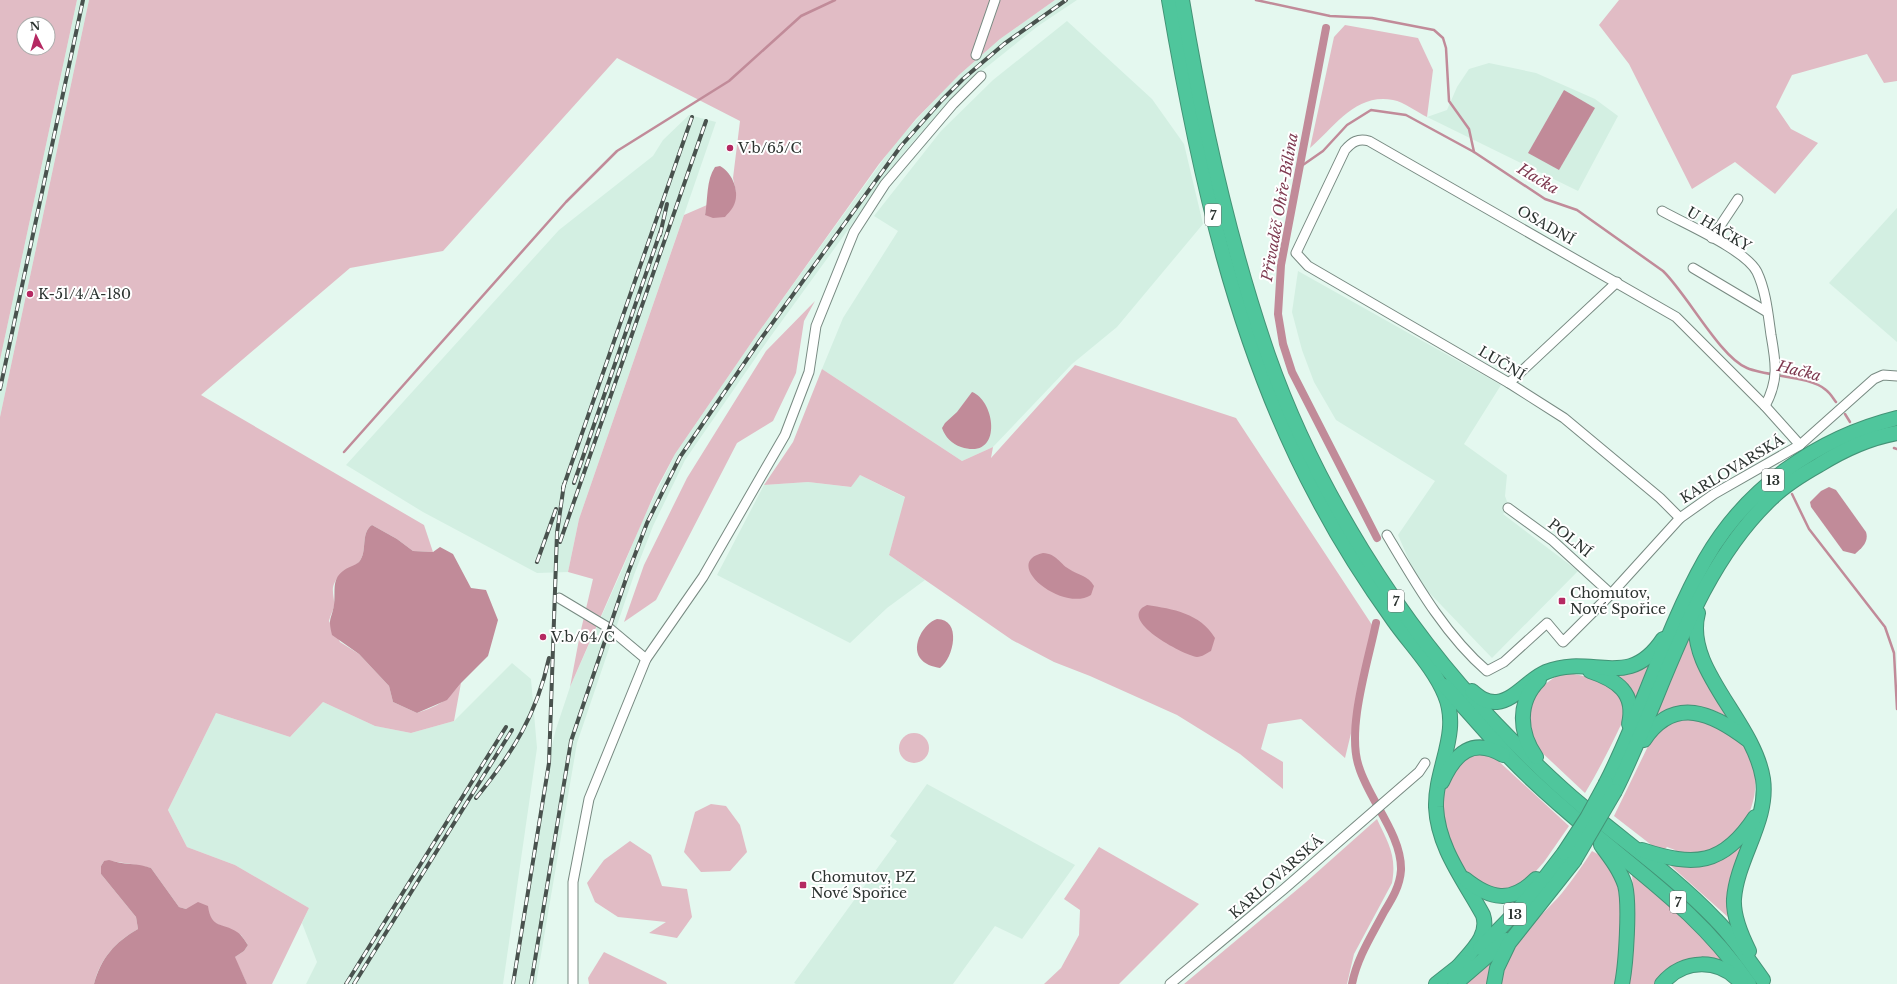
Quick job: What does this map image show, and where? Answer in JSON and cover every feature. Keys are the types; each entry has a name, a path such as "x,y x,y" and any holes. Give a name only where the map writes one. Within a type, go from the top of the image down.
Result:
{"highway":[{"name":"7","path":"1169,0 1183,83 1215,223 1256,359 1288,421 1369,560 1420,634 1480,708 1552,779 1688,894 1716,920 1741,948 1764,982"},
{"name":"7","path":"1182,0 1195,81 1227,218 1288,421 1316,497 1357,566 1430,670 1511,759 1593,833 1680,904 1708,931 1732,959 1749,984"},
{"name":"13","path":"1610,787 1622,751 1689,591 1719,539 1738,513 1762,489 1800,460 1825,445 1853,432 1897,418"},
{"name":"13","path":"1455,984 1487,958 1529,917 1553,890 1587,818 1628,764 1688,623 1706,586 1730,546 1772,498 1806,472 1831,457 1861,443 1897,433"},
{"path":"1706,586 1695,630 1699,653 1707,670 1739,720 1750,741 1758,758 1763,781 1762,807 1757,826 1736,884 1734,900 1738,925 1743,940 1764,982"},
{"path":"1453,676 1481,699 1497,702 1507,699 1535,678 1562,668 1620,669 1634,666 1645,660 1655,651 1678,615"},
{"path":"1552,779 1527,743 1522,719 1525,703 1532,689 1542,677 1562,668 1584,669 1602,676 1619,686 1628,695 1631,711 1622,751"},
{"path":"1430,670 1444,692 1451,718 1450,735 1439,775 1436,805 1439,829 1443,842 1460,876 1483,915 1485,924 1481,938 1458,967"},
{"path":"1628,764 1654,727 1665,719 1678,714 1690,713 1710,716 1728,725 1750,741"},
{"path":"1436,805 1440,785 1455,760 1466,751 1478,747 1488,748 1511,759"},
{"path":"1632,846 1667,858 1680,860 1706,859 1723,852 1736,842 1762,807"},
{"path":"1593,833 1620,873 1625,886 1627,897 1625,958 1622,984"},
{"name":"13","path":"1436,984 1458,967 1510,919 1540,885 1569,857"},
{"path":"1460,876 1484,893 1494,895 1514,894 1532,884 1569,857"},
{"path":"1494,984 1497,968 1503,953 1529,917"},
{"path":"1662,984 1675,972 1697,964 1722,968 1729,971 1742,984"}],"street":[{"path":"976,55 995,0"},
{"path":"573,984 573,882 590,799 646,659 703,577 785,435 809,372 816,326 854,232 885,184 953,104 981,76"},
{"name":"OSADNÍ","path":"1296,253 1345,150 1350,144 1363,139 1369,140 1676,317 1765,406 1800,445"},
{"path":"1712,238 1738,199"},
{"name":"U HAČKY","path":"1662,211 1742,255 1756,271 1762,286 1776,368 1771,395 1765,406"},
{"name":"LUČNÍ","path":"1296,253 1308,266 1509,383 1564,418 1660,498 1680,518"},
{"path":"1693,268 1767,312"},
{"path":"1509,383 1617,282"},
{"name":"KARLOVARSKÁ","path":"1387,535 1412,576 1444,622 1474,660 1487,670 1504,662 1547,623 1563,642 1611,594 1680,518 1714,494 1800,445 1874,379 1883,375 1897,376"},
{"name":"POLNÍ","path":"1508,508 1552,540 1611,594"},
{"path":"559,598 609,628 646,659"},
{"name":"KARLOVARSKÁ","path":"1170,984 1284,889 1419,772 1425,763"}],"shaded area":[{"path":"0,0 77,0 0,360"},
{"path":"77,0 89,0 0,417 0,360"},
{"path":"89,0 1055,0 1000,39 959,75 916,119 879,164 758,333 675,454 657,488 570,687 580,634 593,579 568,572 579,519 684,215 707,205 705,215 736,192 733,178 740,121 617,58 443,251 350,268 201,395 424,525 433,552 413,551 397,539 372,525 368,528 362,558 356,565 340,575 334,584 334,606 329,621 340,642 359,654 389,686 393,702 417,713 432,708 442,702 451,695 461,683 454,721 411,733 375,726 323,702 290,737 216,713 168,810 187,847 235,865 309,908 272,984 247,984 235,959 235,957 244,951 248,945 241,935 213,922 209,916 193,907 186,909 179,907 151,868 127,863 104,861 101,866 101,874 136,917 138,929 122,940 104,959 94,984 0,984 0,417"},
{"path":"1055,0 1077,0 1038,26 983,70 946,104 906,150 768,340 685,460 653,526 634,575 577,743 536,984 511,984 546,770 556,729 570,687 642,521 675,454 758,333 896,142 959,75 1000,39"},
{"path":"1619,0 1897,0 1897,81 1884,83 1867,54 1792,75 1776,107 1791,129 1818,143 1775,194 1735,162 1692,189 1629,64 1599,25"},
{"path":"1067,21 1152,99 1184,144 1203,224 1117,327 1072,364 993,447 962,461 822,369 843,318 898,231 874,216 941,131 993,80"},
{"path":"1345,25 1418,38 1433,70 1427,117 1397,101 1380,99 1368,102 1347,114 1310,148 1334,37"},
{"path":"1489,63 1536,73 1595,99 1618,116 1578,191 1427,117 1447,110 1457,87 1469,69"},
{"path":"1564,90 1595,108 1559,170 1528,153"},
{"path":"689,115 716,122 579,519 568,572 537,573 423,512 346,465 559,230 653,156 663,140"},
{"path":"720,166 725,169 732,179 736,190 736,196 733,207 725,217 713,218 705,215 708,190 712,172 715,167"},
{"path":"1897,208 1897,342 1829,283"},
{"path":"1298,271 1501,385 1464,444 1507,475 1505,496 1509,507 1503,514 1578,571 1492,658 1418,581 1398,535 1435,481 1336,420 1314,382 1302,350 1292,312"},
{"path":"815,301 804,321 796,373 773,421 737,443 656,600 624,622 644,565 687,478 766,351"},
{"path":"1075,365 1236,418 1376,631 1345,758 1301,719 1268,724 1261,749 1283,762 1283,789 1240,754 1177,715 1090,676 1054,662 1012,640 889,555 905,497 860,475 851,487 808,482 764,485 793,442 822,369 962,461 993,447 991,458"},
{"path":"972,392 980,398 986,406 990,417 991,428 989,438 984,446 975,449 961,447 955,444 947,437 942,428 945,423 957,412"},
{"path":"860,475 906,498 889,555 925,580 887,608 850,643 717,575 764,485 808,482 850,487"},
{"path":"1829,487 1836,490 1866,532 1866,542 1855,554 1843,551 1811,507 1810,502 1821,491"},
{"path":"372,525 397,539 413,551 433,552 440,547 453,554 471,588 486,590 498,620 488,656 461,683 447,700 417,713 393,702 389,686 359,654 332,635 330,622 334,605 335,582 339,575 355,565 362,558 366,533 368,528"},
{"path":"1043,553 1052,555 1066,567 1092,582 1094,586 1091,595 1079,599 1066,597 1052,592 1040,584 1032,575 1028,566 1032,558"},
{"path":"1147,605 1176,611 1202,623 1215,638 1211,651 1203,656 1197,657 1179,650 1155,636 1139,619 1139,611"},
{"path":"937,619 945,621 950,625 953,632 952,648 945,663 940,668 924,662 920,658 917,647 920,635 932,621"},
{"path":"1690,635 1692,653 1700,670 1730,718 1703,707 1694,706 1667,710 1657,714"},
{"path":"1653,659 1636,703 1607,673"},
{"path":"512,663 531,679 537,748 503,984 306,984 317,962 302,923 309,908 235,865 187,847 168,810 216,713 290,737 323,702 375,726 411,733 454,721"},
{"path":"1568,673 1577,674 1605,684 1620,696 1624,704 1625,714 1623,720 1585,793 1536,747 1529,726 1531,705 1541,687 1558,675"},
{"path":"1679,719 1706,720 1725,730 1746,749 1754,769 1755,785 1753,801 1747,817 1739,830 1727,842 1713,850 1695,854 1678,854 1675,850 1667,847 1664,850 1654,847 1614,816 1653,736 1657,731"},
{"path":"914,733 925,737 929,748 925,759 914,763 903,759 899,748 903,737"},
{"path":"1475,753 1493,756 1569,826 1544,862 1528,880 1513,888 1494,890 1464,872 1452,851 1442,816 1445,787 1459,763"},
{"path":"927,784 1075,865 1022,939 995,926 953,984 794,983 897,841 890,836"},
{"path":"711,804 726,806 740,825 747,852 730,871 701,872 684,852 695,812"},
{"path":"1377,819 1388,842 1392,857 1392,883 1354,954 1347,984 1184,984 1305,883"},
{"path":"630,841 651,855 662,886 687,889 692,917 677,938 649,933 666,922 618,917 595,902 587,883 604,860"},
{"path":"1744,843 1729,918 1671,866 1692,865 1710,861 1727,854"},
{"path":"1099,847 1199,904 1119,984 1044,984 1061,968 1079,935 1080,910 1064,899"},
{"path":"1592,851 1605,858 1616,876 1622,898 1617,984 1499,984 1502,970 1514,946 1523,934 1562,893"},
{"path":"109,860 151,868 179,907 186,909 198,902 208,906 209,913 215,922 239,933 248,945 244,951 235,957 247,984 94,984 101,966 110,952 122,939 138,929 136,917 101,874 101,866 104,861"},
{"path":"1632,874 1684,919 1725,962 1705,958 1685,961 1668,969 1654,984 1629,984 1635,923"},
{"path":"604,952 666,982 667,984 589,984 588,978"},
{"path":"1495,959 1489,984 1465,984"}],"waterway":[{"path":"344,452 566,202 617,151 729,81 801,16 835,0"},
{"name":"Hačka","path":"1256,0 1330,16 1372,18 1434,30 1443,38 1446,48 1449,101 1469,129 1474,152 1545,199 1577,210 1663,271 1715,339 1737,362 1756,371 1800,379 1819,385 1827,391 1836,402"},
{"name":"Přivaděč Ohře-Bílina","path":"1326,28 1281,265 1278,314 1283,344 1292,372 1377,538"},
{"path":"1300,167 1323,151 1347,125 1371,110 1406,115 1474,152"},
{"name":"Hačka","path":"1845,414 1850,422"},
{"path":"1792,494 1809,529 1885,627 1894,653 1897,709"},
{"name":"Přivaděč Ohře-Bílina","path":"1352,984 1361,956 1395,892 1401,870 1400,857 1396,844 1391,831 1364,779 1359,767 1356,752 1355,734 1357,715 1376,623"}],"railway":[{"path":"0,389 83,0"},
{"path":"531,984 571,741 628,573 647,523 680,457 763,336 901,146 963,79 1004,44 1066,0"},
{"path":"563,488 692,117"},
{"path":"560,542 706,121"},
{"path":"660,235 667,204"},
{"path":"574,483 661,230"},
{"path":"513,984 549,763 557,533 564,484"},
{"path":"537,562 556,509"},
{"path":"476,798 501,765 522,732 538,697 549,658"},
{"path":"346,984 506,727"},
{"path":"354,984 512,730"}],"place":[{"name":"V.b/65/C","path":"730,148"},
{"name":"K-51/4/A-180","path":"30,294"},
{"name":"Chomutov, Nové Spořice","path":"1562,601"},
{"name":"V.b/64/C","path":"543,637"},
{"name":"Chomutov, PZ Nové Spořice","path":"803,885"}]}
